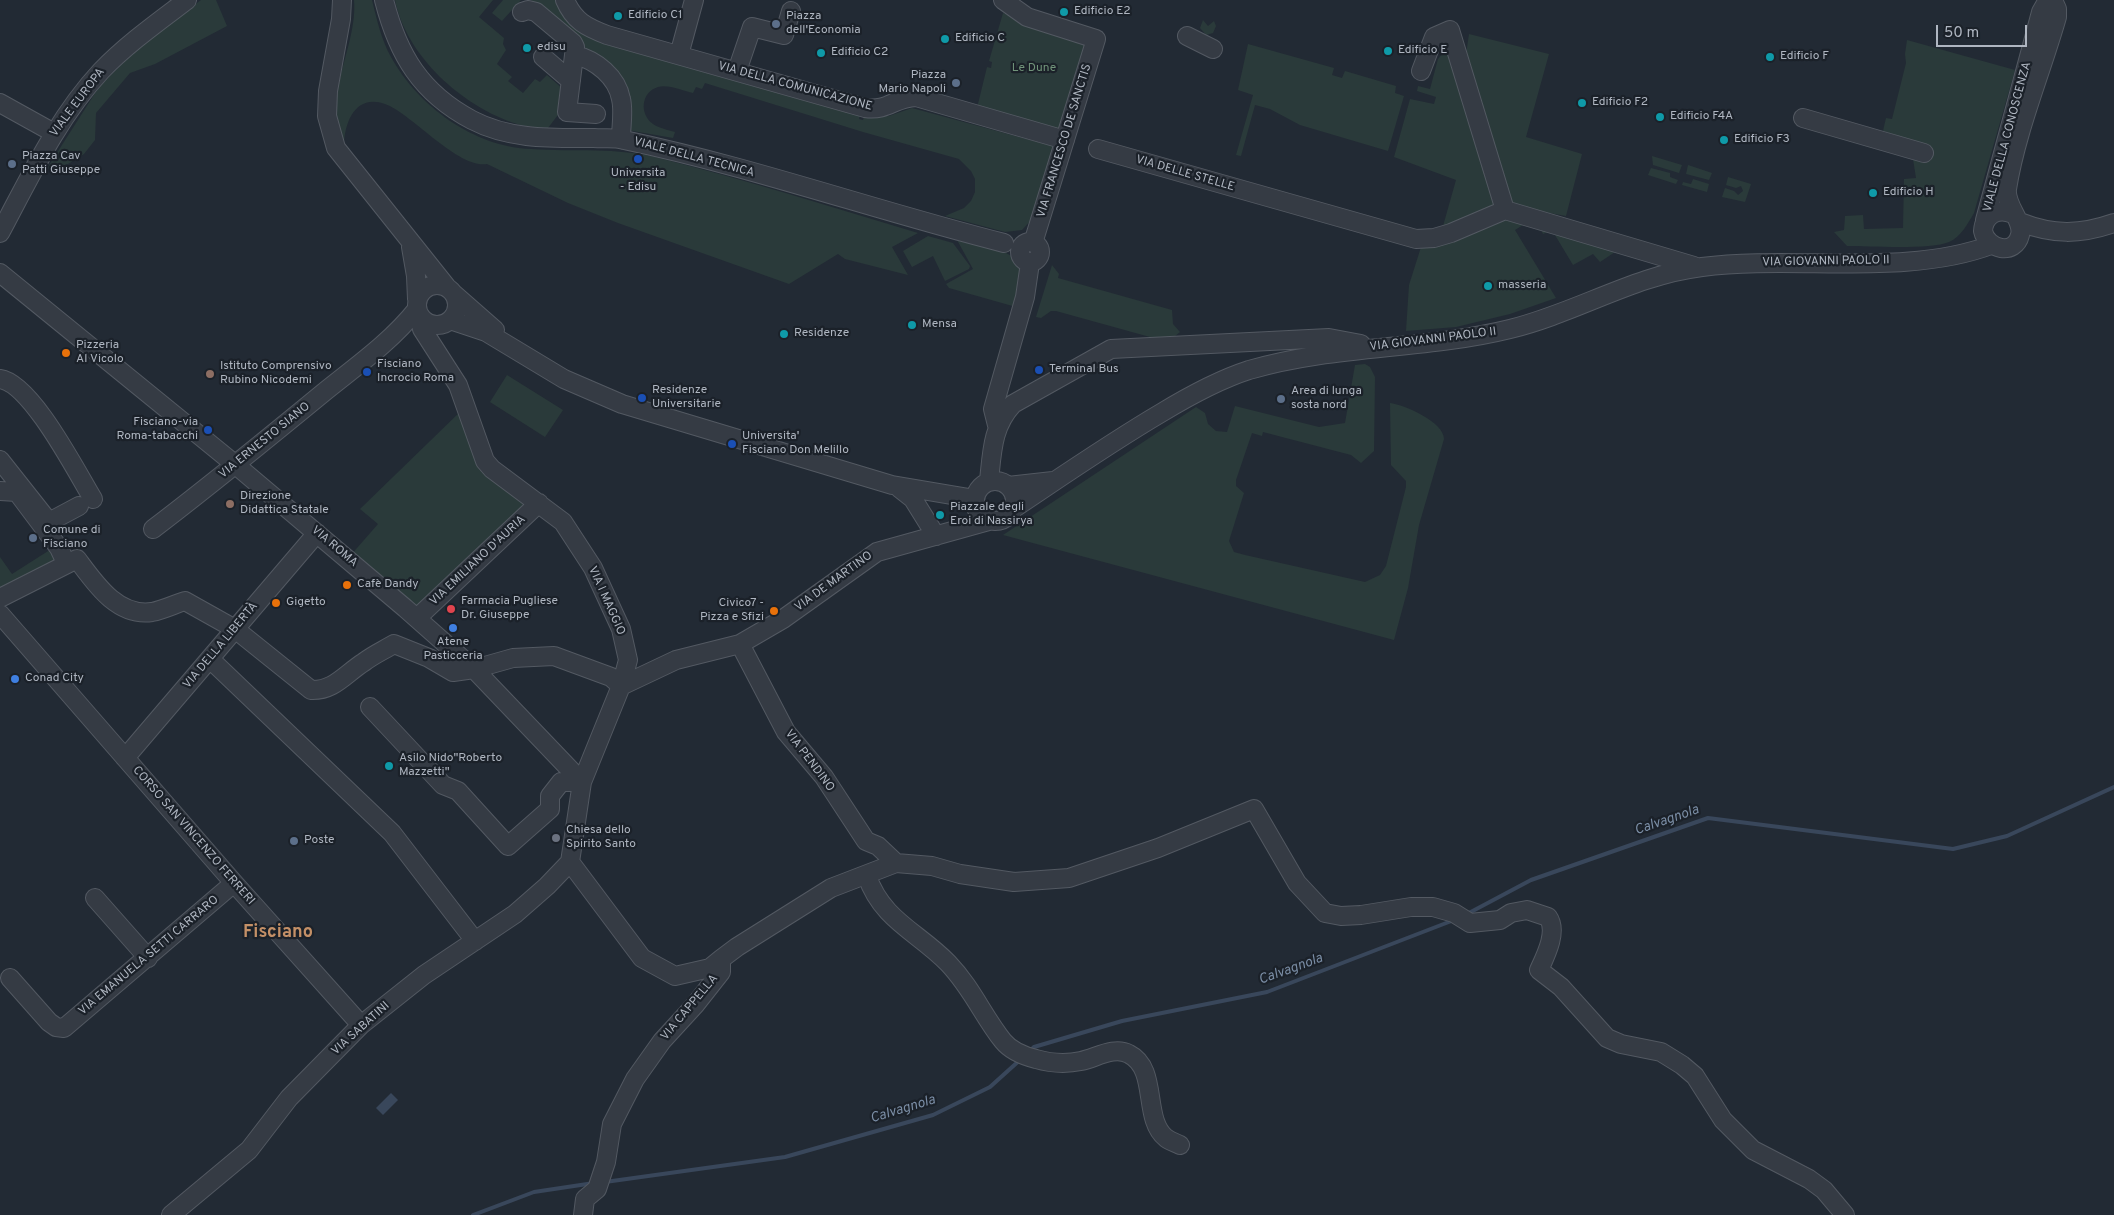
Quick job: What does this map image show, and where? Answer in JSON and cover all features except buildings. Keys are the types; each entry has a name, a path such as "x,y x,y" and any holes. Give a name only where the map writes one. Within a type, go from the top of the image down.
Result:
{"street":[{"name":"VIALE EUROPA","path":"0,233 54,134 101,71 134,41 187,0"},
{"path":"342,0 341,19 328,91 327,116 336,148 410,244 450,290 511,347"},
{"name":"VIALE DELLA TECNICA","path":"384,0 390,26 406,61 432,93 473,121 511,134 547,138 621,139 684,153 1028,251"},
{"name":"VIA DELLA COMUNICAZIONE","path":"565,0 570,13 586,26 607,35 865,108 877,110 887,107 901,98 916,97 1065,140"},
{"path":"679,55 694,0"},
{"name":"VIA FRANCESCO DE SANCTIS","path":"989,482 997,425 993,409 1025,297 1028,251 1096,39 1027,17 1003,0"},
{"name":"VIALE DELLA CONOSCENZA","path":"1984,223 2041,12 2053,0 2057,8 2057,17 2021,136 2007,191 2016,218"},
{"path":"522,12 528,10 536,12 572,42 575,55 567,112 596,114"},
{"path":"737,71 752,27 784,35 792,11"},
{"path":"1421,71 1434,37 1450,30 1505,210 1699,267"},
{"path":"1187,36 1213,49"},
{"path":"575,55 592,61 613,79 622,100 621,139"},
{"path":"543,57 571,81"},
{"path":"0,103 54,134"},
{"path":"1803,118 1924,154"},
{"name":"VIA DELLE STELLE","path":"1098,149 1416,239 1427,239 1451,233 1505,210"},
{"path":"1951,256 1989,216 2001,211 2054,232 2066,233 2114,223"},
{"path":"2014,245 2021,234 2016,218"},
{"path":"1984,223 1984,237 1991,246 2003,249 2054,232"},
{"path":"410,244 416,276 417,308 422,329 442,358"},
{"name":"VIA GIOVANNI PAOLO II","path":"1013,509 1141,424 1200,390 1248,370 1333,352 1475,337 1513,329 1674,270 1761,263 1917,260 1974,252 1991,246"},
{"name":"VIA ROMA","path":"0,273 237,466 417,618 474,669 584,777"},
{"path":"417,308 421,291 429,286 439,284 450,290 458,304 455,314 448,321 440,342 442,358"},
{"path":"417,308 432,325 448,321 486,332 564,379 622,404 892,485 975,499"},
{"name":"VIA ERNESTO SIANO","path":"153,529 237,466 372,354 406,324 417,308"},
{"path":"997,425 1013,404 1111,348 1329,338 1378,347"},
{"name":"VIA I MAGGIO","path":"442,358 458,385 485,460 492,469 563,522 593,568 620,629 628,660 620,686"},
{"path":"0,379 10,380 26,394 86,503 49,522 0,460"},
{"path":"1000,481 1008,486 1014,497 1013,509 1004,518 992,520 981,516 975,505 979,488 989,482 1000,481"},
{"name":"VIA GIOVANNI PAOLO II","path":"1008,486 1056,481"},
{"path":"892,485 904,491 913,499 936,536"},
{"path":"0,491 17,492 60,548 66,563"},
{"name":"VIA EMILIANO D'AURIA","path":"417,618 539,503"},
{"name":"VIA DE MARTINO","path":"620,686 676,660 740,644 783,619 877,552 898,544 936,536 992,520"},
{"name":"VIA DELLA LIBERTÀ","path":"125,758 317,533"},
{"path":"0,598 66,563 78,559 108,597 129,610 151,612 185,601 235,629 310,690 324,690 338,683 364,662 394,644 429,658 454,672 474,669 513,658 554,656 611,677 620,686 584,777 570,862"},
{"name":"CORSO SAN VINCENZO FERRERI","path":"0,614 361,1026"},
{"name":"VIA PENDINO","path":"740,644 786,732 824,777 866,841 878,846 896,863"},
{"path":"210,659 392,833 475,941"},
{"path":"370,707 443,785 458,791 508,846 550,809 550,796 561,782 584,777"},
{"path":"722,959 831,888 867,876 896,863 932,866 960,874 1014,882 1069,878 1158,848 1254,810 1297,883 1325,913 1341,916 1361,915 1410,907 1433,907 1454,913 1470,923 1500,920 1511,913 1527,910 1548,917 1552,922 1550,942 1539,970 1561,986 1607,1038 1621,1044 1661,1052 1682,1065 1695,1076 1723,1120 1753,1150 1809,1179 1824,1190 1845,1215"},
{"name":"VIA SABATINI","path":"171,1215 249,1150 290,1098 361,1026 424,975 515,914 547,886 570,862"},
{"name":"VIA CAPPELLA","path":"570,862 642,958 675,976 710,968 722,959"},
{"path":"867,876 872,892 881,905 948,963 969,987 1004,1042 1025,1056 1058,1063 1081,1061 1112,1052 1128,1053 1139,1062 1146,1079 1157,1127 1166,1138 1180,1145"},
{"name":"VIA EMANUELA SETTI CARRARO","path":"10,978 49,1022 56,1027 64,1028 234,883"},
{"path":"95,898 148,958"},
{"name":"VIA CAPPELLA","path":"583,1215 585,1199 599,1183 612,1124 635,1079 662,1042 695,1006 721,972 722,959"}],"green space":[{"path":"201,0 216,0 227,26 155,64 130,73 96,113 95,140 84,154 68,164 46,170 99,87 138,48"},
{"path":"354,0 372,0 380,29 391,57 402,75 416,92 450,121 469,132 489,141 531,149 627,152 659,158 918,233 892,247 908,275 845,259 838,254 789,284 618,223 568,203 487,164 475,163 462,158 396,109 385,104 375,102 360,106 350,119 344,144 338,127 336,109 338,91 354,18"},
{"path":"395,0 493,0 479,17 504,38 503,44 506,50 497,64 512,77 508,81 523,93 535,79 540,82 547,75 563,89 561,111 548,128 517,124 477,105 440,77 424,59 411,41 401,21"},
{"path":"503,0 521,0 502,21 492,13"},
{"path":"531,0 558,0 570,20 860,113 859,119 889,116 912,108 1056,147 1034,217 1022,230 1005,232 945,216 964,208 971,201 975,192 975,179 971,171 959,159 863,132 705,83 702,89 696,87 693,93 671,87 658,87 648,93 645,98 644,109 648,120 658,127 675,132 673,138 627,130 610,69"},
{"name":"Le Dune","path":"1003,13 1082,41 1085,47 1060,131 977,108 987,67 991,68 992,62 989,61"},
{"path":"1203,20 1208,26 1214,21 1216,26 1213,33 1206,35 1200,28"},
{"path":"1469,34 1549,54 1526,137 1582,154 1566,216 1510,206 1465,61"},
{"path":"1907,40 2015,70 1974,213 1964,229 1949,242 1915,247 1847,246 1834,232 1844,230 1845,216 1863,215 1864,229 1903,228 1904,179 1916,178 1913,159 1929,160 1929,146 1883,131 1886,118 1892,119 1906,63"},
{"path":"1248,44 1334,68 1332,75 1342,78 1345,71 1396,86 1395,93 1404,96 1388,151 1300,125 1270,109 1255,105 1241,156 1236,155 1253,95 1238,90"},
{"path":"1443,53 1448,53 1500,205 1479,216 1443,226 1456,180 1394,157 1410,99 1434,104 1436,97 1417,91 1418,86 1430,89 1438,59"},
{"path":"1652,156 1682,165 1679,173 1653,165"},
{"path":"1688,165 1712,173 1709,180 1686,174"},
{"path":"1651,168 1670,173 1670,177 1678,180 1676,184 1648,175"},
{"path":"1728,177 1751,184 1745,202 1722,197 1725,188 1734,191 1738,195 1743,191 1741,186 1736,188 1726,185"},
{"path":"1693,179 1709,184 1707,192 1682,185 1683,182 1691,184"},
{"path":"1502,219 1523,220 1523,225 1515,230 1556,298 1510,314 1456,327 1406,331 1409,285 1421,247"},
{"path":"1539,225 1621,248 1600,262 1593,254 1573,265 1552,230 1543,234"},
{"path":"928,236 953,243 970,266 969,269 945,281 933,256 912,267 903,251"},
{"path":"957,240 994,248 1010,255 1017,261 1023,268 1016,307 949,288 946,284 973,269"},
{"path":"1052,265 1059,274 1058,278 1172,310 1173,324 1180,332 1168,342 1056,311 1051,311 1041,318 1036,317"},
{"path":"1365,364 1370,367 1375,377 1374,451 1361,463 1351,455 1263,432 1262,436 1252,433 1236,480 1236,486 1244,493 1229,541 1234,552 1245,555 1365,582 1380,575 1386,566 1406,487 1406,481 1391,465 1390,403 1423,415 1438,426 1444,439 1419,525 1408,588 1394,640 1003,535 1196,407 1205,413 1208,424 1216,431 1227,432 1235,406 1319,427 1345,423 1355,365"},
{"path":"507,375 563,410 545,437 490,402"},
{"path":"463,409 478,458 540,506 423,618 350,556 378,524 360,509"},
{"path":"56,546 61,560 0,592 0,557 12,574"}],"water":[{"path":"391,1093 398,1100 383,1115 376,1108"}],"waterway":[{"name":"Calvagnola","path":"1467,914 1531,880 1708,818 1953,849 2007,836 2114,787"},
{"name":"Calvagnola","path":"1030,1051 1034,1047 1122,1021 1267,992 1454,920"},
{"name":"Calvagnola","path":"605,1182 785,1157 933,1115 990,1087 1021,1059"},
{"name":"Calvagnola","path":"473,1215 534,1192 594,1183"}],"place":[{"name":"Edificio E2","path":"1064,12"},
{"name":"Edificio C1","path":"618,16"},
{"name":"Piazza dell'Economia","path":"776,24"},
{"name":"Edificio C","path":"945,39"},
{"name":"edisu","path":"527,48"},
{"name":"Edificio E","path":"1388,51"},
{"name":"Edificio C2","path":"821,53"},
{"name":"Edificio F","path":"1770,57"},
{"name":"Piazza Mario Napoli","path":"956,83"},
{"name":"Edificio F2","path":"1582,103"},
{"name":"Edificio F4A","path":"1660,117"},
{"name":"Edificio F3","path":"1724,140"},
{"name":"Universita - Edisu","path":"638,159"},
{"name":"Piazza Cav Patti Giuseppe","path":"12,164"},
{"name":"Edificio H","path":"1873,193"},
{"name":"masseria","path":"1488,286"},
{"name":"Mensa","path":"912,325"},
{"name":"Residenze","path":"784,334"},
{"name":"Pizzeria Al Vicolo","path":"66,353"},
{"name":"Terminal Bus","path":"1039,370"},
{"name":"Fisciano Incrocio Roma","path":"367,372"},
{"name":"Istituto Comprensivo Rubino Nicodemi","path":"210,374"},
{"name":"Residenze Universitarie","path":"642,398"},
{"name":"Area di lunga sosta nord","path":"1281,399"},
{"name":"Fisciano-via Roma-tabacchi","path":"208,430"},
{"name":"Universita' Fisciano Don Melillo","path":"732,444"},
{"name":"Direzione Didattica Statale","path":"230,504"},
{"name":"Piazzale degli Eroi di Nassirya","path":"940,515"},
{"name":"Comune di Fisciano","path":"33,538"},
{"name":"Cafè Dandy","path":"347,585"},
{"name":"Gigetto","path":"276,603"},
{"name":"Farmacia Pugliese Dr. Giuseppe","path":"451,609"},
{"name":"Civico7 - Pizza e Sfizi","path":"774,611"},
{"name":"Atene Pasticceria","path":"453,628"},
{"name":"Conad City","path":"15,679"},
{"name":"Asilo Nido\"Roberto Mazzetti\"","path":"389,766"},
{"name":"Chiesa dello Spirito Santo","path":"556,838"},
{"name":"Poste","path":"294,841"}],"district":[{"name":"Fisciano","path":"278,933"}]}
